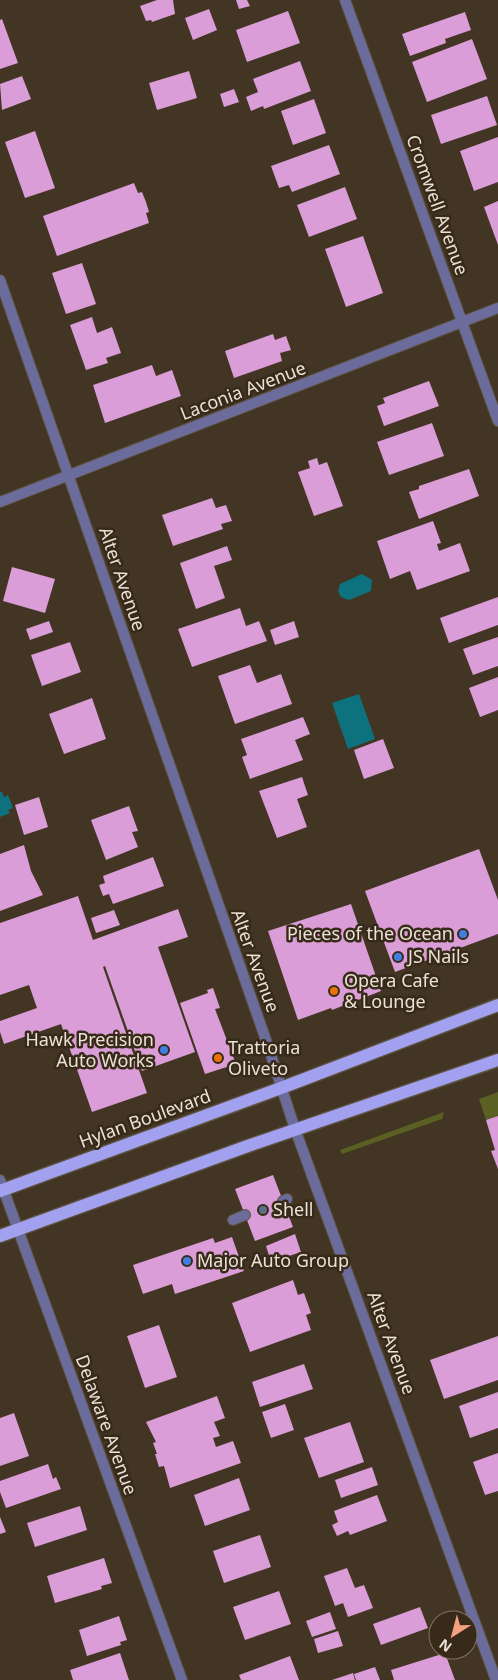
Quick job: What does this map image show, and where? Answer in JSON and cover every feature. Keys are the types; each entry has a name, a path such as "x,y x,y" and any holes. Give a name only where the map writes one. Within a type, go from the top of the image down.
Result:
{"main road":[{"name":"Hylan Boulevard","path":"1,1187 282,1088 498,1005"},
{"path":"0,1236 295,1129 498,1060"}],"street":[{"name":"Cromwell Avenue","path":"345,0 498,421"},
{"name":"Alter Avenue","path":"0,280 295,1129 496,1680"},
{"name":"Laconia Avenue","path":"0,502 498,308"},
{"name":"Delaware Avenue","path":"1,1187 182,1680"},
{"path":"233,1220 245,1215"}],"green space":[{"path":"498,1092 498,1116 486,1120 479,1099"},
{"path":"444,1112 442,1119 342,1154 340,1150"}],"water":[{"path":"362,574 372,580 371,591 349,600 341,597 338,591 340,584"},
{"path":"359,694 375,739 348,749 332,703"},
{"path":"0,792 2,792 4,797 8,795 13,808 8,810 10,813 0,817"}],"building":[{"path":"157,0 173,0 175,14 152,22 151,20 146,21 140,6"},
{"path":"236,0 247,0 250,6 239,9"},
{"path":"209,9 217,30 193,40 185,18"},
{"path":"288,11 300,43 247,62 236,30"},
{"path":"465,12 471,30 445,39 446,43 410,56 402,34"},
{"path":"2,19 18,63 0,69 0,20"},
{"path":"472,39 487,79 427,102 412,62"},
{"path":"300,61 311,91 264,109 263,106 251,111 246,97 258,92 253,79"},
{"path":"189,71 197,98 157,110 149,83"},
{"path":"22,76 31,99 2,110 0,84"},
{"path":"234,89 239,102 224,107 220,94"},
{"path":"487,96 497,125 441,144 431,115"},
{"path":"314,99 326,133 293,145 281,111"},
{"path":"35,131 55,188 25,198 5,142"},
{"path":"498,137 498,182 474,191 460,151"},
{"path":"329,145 340,174 292,192 289,185 279,188 271,166"},
{"path":"134,183 138,193 142,192 146,202 149,212 146,213 149,223 57,256 43,216"},
{"path":"345,187 357,219 309,237 297,205"},
{"path":"498,201 498,245 484,207"},
{"path":"363,236 383,293 346,307 325,249"},
{"path":"82,263 96,304 66,314 52,273"},
{"path":"92,317 97,333 112,327 121,353 106,358 108,363 86,370 70,325"},
{"path":"273,334 275,340 286,336 291,350 280,353 282,361 234,378 225,351"},
{"path":"152,365 156,376 172,370 181,396 105,423 93,385"},
{"path":"429,381 439,406 384,426 377,406 385,403 383,398"},
{"path":"432,423 444,456 389,475 377,442"},
{"path":"317,458 319,465 327,462 343,506 314,516 298,472 310,468 308,461"},
{"path":"469,469 479,496 419,519 409,492 419,489 419,486"},
{"path":"212,498 216,508 226,505 232,521 221,524 223,529 173,546 162,515"},
{"path":"433,521 441,543 437,544 439,551 460,543 470,571 417,590 410,571 390,579 377,541"},
{"path":"227,546 232,560 214,566 225,598 196,609 180,563"},
{"path":"12,567 55,579 45,613 3,601"},
{"path":"498,597 498,625 449,643 440,618"},
{"path":"240,608 246,626 259,621 267,641 192,667 178,629"},
{"path":"49,621 53,632 30,640 26,629"},
{"path":"294,621 299,637 275,645 270,630"},
{"path":"498,637 498,666 473,675 463,649"},
{"path":"70,642 81,672 42,686 31,655"},
{"path":"250,665 257,683 281,674 292,704 235,724 218,676"},
{"path":"498,677 498,710 480,717 469,688"},
{"path":"92,698 106,739 64,754 49,714"},
{"path":"303,717 310,734 295,740 303,760 250,779 242,757 247,755 241,739"},
{"path":"383,739 394,768 364,779 354,750"},
{"path":"302,777 308,795 297,799 307,827 277,838 259,791"},
{"path":"39,797 48,827 24,835 15,805"},
{"path":"129,806 138,831 132,832 138,847 106,860 91,820"},
{"path":"24,845 31,871 43,895 0,911 0,854"},
{"path":"479,849 498,900 498,934 395,972 365,891"},
{"path":"153,857 164,886 113,904 109,894 103,896 99,885 105,883 103,876"},
{"path":"78,896 93,940 178,909 188,937 158,947 195,1052 142,1071 105,966 103,967 147,1093 92,1112 61,1024 4,1044 0,1032 0,1021 37,1008 29,985 0,995 0,923"},
{"path":"351,904 381,991 332,1010 331,1008 298,1020 268,931"},
{"path":"114,910 120,925 96,933 91,918"},
{"path":"213,988 220,1008 215,1009 236,1064 205,1074 180,1003 208,993 207,990"},
{"path":"498,1116 498,1169 491,1151 495,1150 486,1120"},
{"path":"273,1175 293,1227 255,1241 235,1189"},
{"path":"295,1234 301,1252 271,1262 266,1246"},
{"path":"232,1237 244,1271 175,1294 172,1284 143,1294 133,1265 213,1238 215,1243"},
{"path":"293,1280 298,1295 304,1293 311,1313 306,1315 311,1330 250,1352 232,1303"},
{"path":"159,1325 177,1377 145,1388 127,1336"},
{"path":"498,1336 498,1380 444,1399 430,1360"},
{"path":"304,1364 313,1389 260,1407 252,1382"},
{"path":"498,1392 498,1428 470,1438 459,1406"},
{"path":"217,1396 225,1418 214,1422 220,1436 213,1438 216,1447 233,1441 241,1463 170,1488 164,1466 159,1467 153,1443 156,1442 146,1422"},
{"path":"285,1404 294,1430 271,1438 262,1412"},
{"path":"14,1413 29,1456 0,1466 0,1418"},
{"path":"350,1422 364,1462 319,1478 304,1438"},
{"path":"498,1453 498,1491 485,1495 473,1462"},
{"path":"48,1464 53,1479 56,1477 61,1489 6,1508 0,1492 0,1481"},
{"path":"372,1467 378,1485 341,1498 335,1480"},
{"path":"239,1478 250,1510 205,1526 194,1495"},
{"path":"377,1495 387,1521 350,1535 348,1531 337,1536 332,1525 338,1522 334,1511"},
{"path":"80,1506 87,1530 35,1547 27,1523"},
{"path":"0,1517 6,1532 0,1534"},
{"path":"260,1535 271,1567 224,1583 213,1551"},
{"path":"104,1558 112,1583 101,1586 102,1589 55,1603 47,1576"},
{"path":"347,1568 355,1588 364,1585 373,1608 348,1617 343,1603 335,1606 324,1576"},
{"path":"279,1591 291,1624 245,1640 233,1607"},
{"path":"420,1607 428,1628 381,1645 373,1624"},
{"path":"330,1612 336,1629 312,1637 306,1621"},
{"path":"119,1616 127,1640 120,1642 121,1645 87,1656 79,1630"},
{"path":"338,1631 343,1646 318,1653 314,1639"},
{"path":"120,1653 129,1680 73,1680 70,1670"},
{"path":"290,1656 299,1680 241,1680 239,1675"},
{"path":"428,1658 428,1660 448,1660 455,1680 394,1680 391,1670"},
{"path":"375,1667 380,1680 356,1680 354,1674"},
{"path":"353,1673 355,1680 332,1680"}],"place":[{"name":"Pieces of the Ocean","path":"463,934"},
{"name":"JS Nails","path":"398,957"},
{"name":"Opera Cafe & Lounge","path":"334,991"},
{"name":"Hawk Precision Auto Works","path":"164,1050"},
{"name":"Trattoria Oliveto","path":"218,1058"},
{"name":"Shell","path":"263,1210"},
{"name":"Major Auto Group","path":"187,1261"}]}
